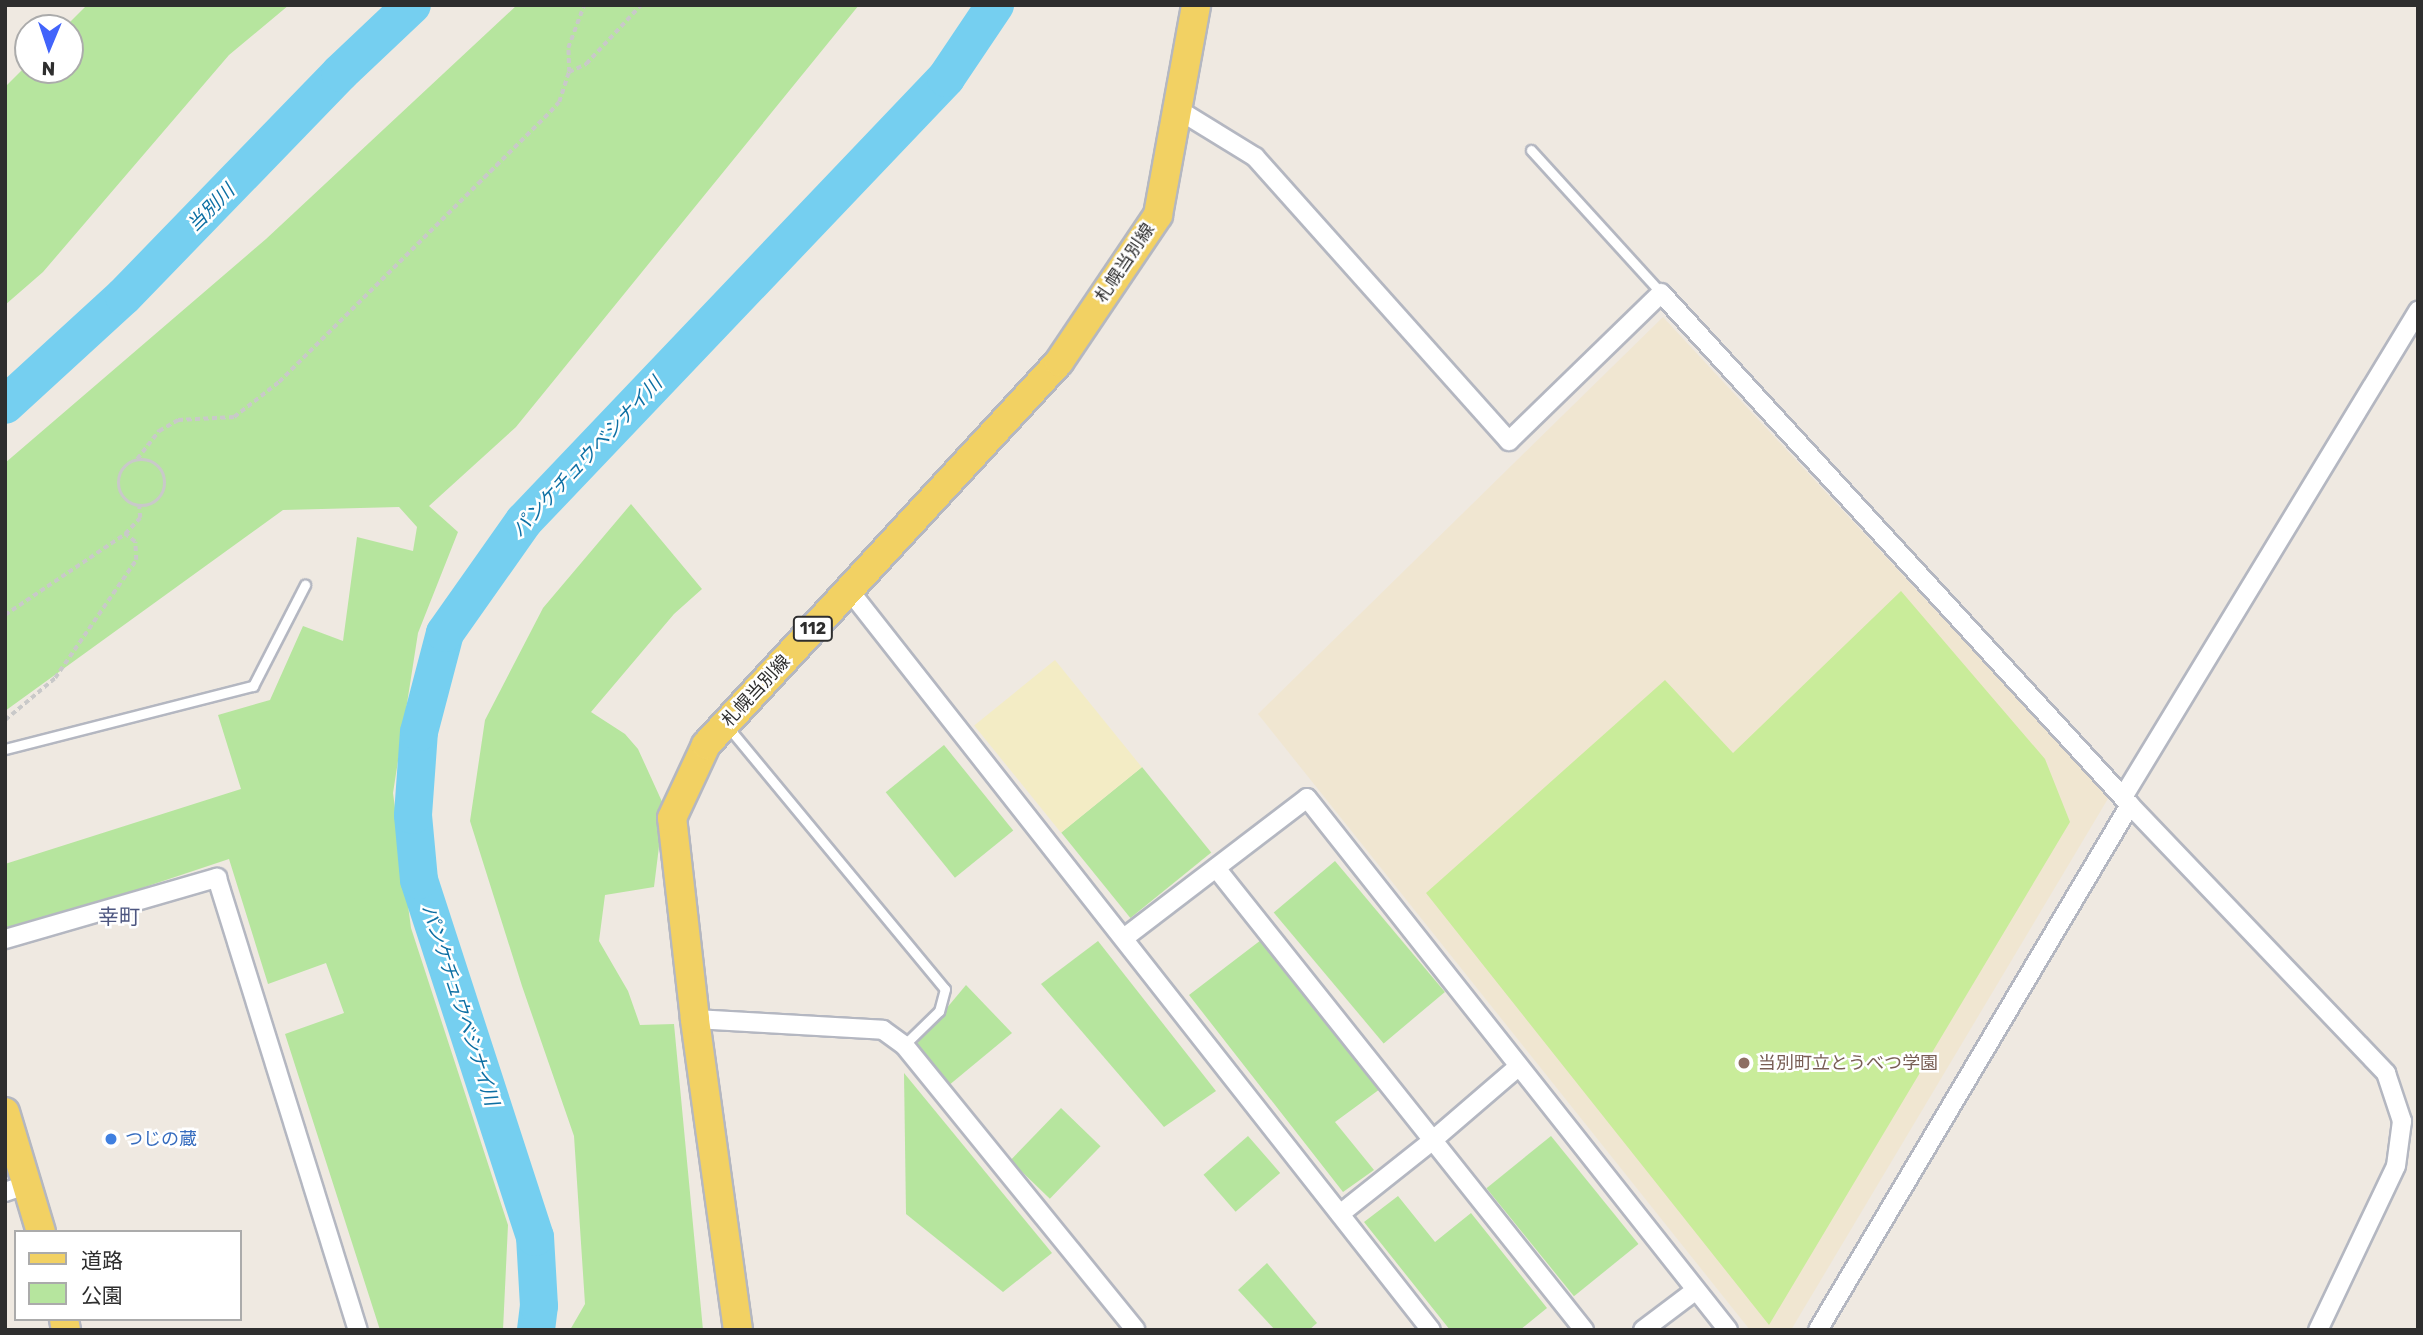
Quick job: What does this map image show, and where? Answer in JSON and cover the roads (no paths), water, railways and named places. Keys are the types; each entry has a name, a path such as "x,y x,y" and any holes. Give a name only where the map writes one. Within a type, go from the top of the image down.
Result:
{"main road":[{"name":"札幌当別線","path":"738,1330 695,1019 673,818 706,746 1066,351 1158,215 1196,5"},
{"path":"5,1112 17,1188 40,1230"}],"street":[{"path":"1177,109 1255,157 1508,441 1661,293 2127,801 2386,1073 2402,1121 2396,1166 2318,1330"},
{"path":"1818,1330 2127,801 2418,312"},
{"path":"849,590 1431,1330"},
{"path":"1124,938 1307,799 1728,1330"},
{"path":"1216,868 1584,1330"},
{"path":"5,939 217,878 358,1330"},
{"path":"695,1019 883,1030 904,1045 1136,1330"},
{"path":"1340,1214 1520,1066"},
{"path":"1643,1330 1696,1290"}],"lane":[{"path":"1531,150 1661,293"},
{"path":"5,749 253,686 305,585"},
{"path":"725,725 945,989 939,1011 904,1045"}],"waterway":[{"name":"当別川","path":"5,405 124,296 340,73 412,5"},
{"name":"パンケチュウベシナイ川","path":"536,1330 539,1306 535,1237 419,880 413,815 419,732 445,633 524,521 946,78 995,5"}],"place":[{"name":"当別町立とうべつ学園","path":"1744,1063"},
{"name":"つじの蔵","path":"111,1139"}],"district":[{"name":"幸町","path":"119,917"}]}
